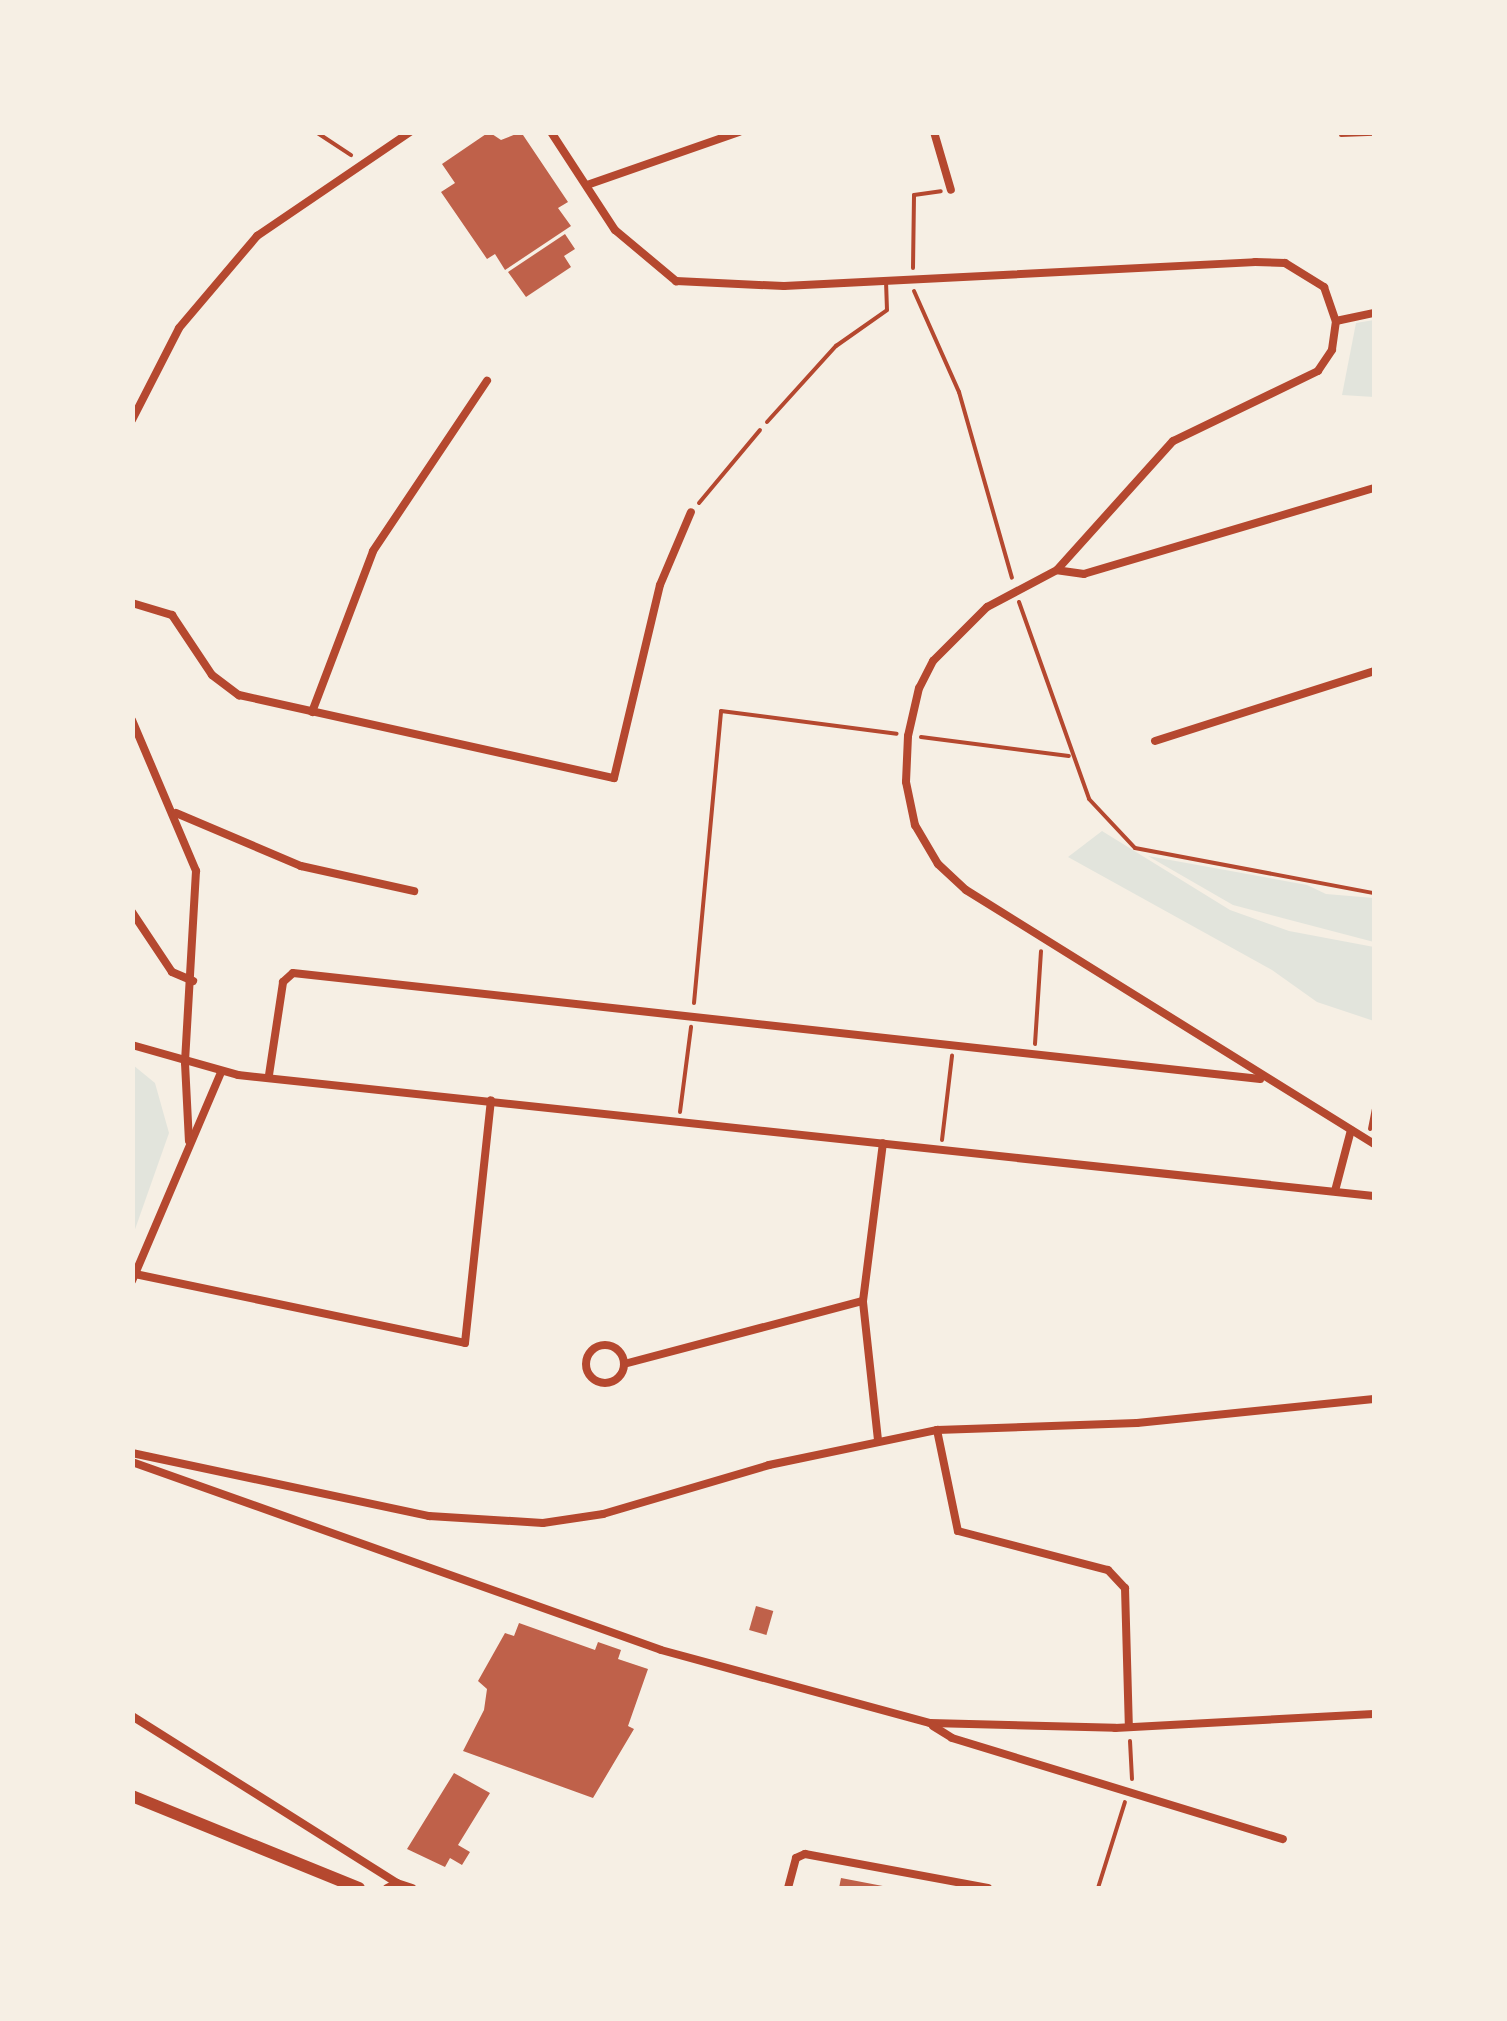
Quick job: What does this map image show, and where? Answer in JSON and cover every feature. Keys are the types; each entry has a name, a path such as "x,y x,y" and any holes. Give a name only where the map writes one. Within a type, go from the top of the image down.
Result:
{"main road":[{"path":"132,1796 360,1888"}],"street":[{"path":"132,420 180,328 210,287 257,236 410,132"},
{"path":"551,132 615,230 676,281 886,282 914,286 1285,262 1324,287 1336,320 1332,350 1318,371 1173,441 1057,570 987,607 933,661 908,736 906,782 915,825 938,864 966,890 1262,1079 1374,1144"},
{"path":"587,185 739,132"},
{"path":"934,132 951,190"},
{"path":"1336,320 1374,313"},
{"path":"312,712 373,551 487,381"},
{"path":"1057,570 1084,574 1374,488"},
{"path":"132,603 172,615 222,686 312,712 614,778 660,585 691,512"},
{"path":"1156,741 1374,671"},
{"path":"132,720 176,813 198,890 186,1064 189,1141"},
{"path":"176,813 301,866 414,892"},
{"path":"132,912 172,972 194,981"},
{"path":"270,1075 283,982 293,973 1262,1079"},
{"path":"132,1045 221,1072 1374,1196"},
{"path":"221,1072 208,1114 189,1141 134,1278 464,1342 491,1100"},
{"path":"1335,1192 1352,1130"},
{"path":"878,1440 863,1301 884,1143"},
{"path":"624,1364 863,1301"},
{"path":"609,1345 624,1364 620,1375 605,1383 590,1375 586,1363 596,1347 609,1345"},
{"path":"132,1453 430,1516 529,1523 602,1514 878,1440 937,1430 1137,1423 1374,1399"},
{"path":"937,1430 958,1531 1117,1576 1124,1588 1129,1727"},
{"path":"132,1462 661,1650 930,1723 1129,1727 1374,1714"},
{"path":"132,1716 412,1888"},
{"path":"930,1723 952,1738 1072,1771 1127,1794 1282,1838"},
{"path":"788,1888 796,1858 805,1854 988,1888"},
{"path":"388,1888 397,1882"}],"lane":[{"path":"767,422 836,346 887,310 886,282"}],"path":[{"path":"316,132 364,163"},
{"path":"1341,135 1374,134"},
{"path":"951,190 914,195 914,286 959,392 1016,594 1070,756 1089,799 1135,848 1374,893"},
{"path":"691,512 767,422"},
{"path":"694,1006 721,711 1070,756"},
{"path":"1035,1054 1040,951"},
{"path":"680,1112 690,1030"},
{"path":"942,1140 952,1056"},
{"path":"1372,1122 1374,1110"},
{"path":"1098,1888 1127,1794 1130,1740"}],"shaded area":[{"path":"1374,320 1374,397 1342,395 1356,323"},
{"path":"1102,831 1230,910 1289,931 1374,947 1374,1021 1317,1002 1272,970 1068,857"},
{"path":"1148,856 1307,885 1326,894 1374,898 1374,942 1233,905"},
{"path":"133,1065 155,1083 169,1133 133,1235"}],"building":[{"path":"489,132 501,140 521,132 568,202 558,208 571,226 505,270 495,254 487,259 441,192 455,183 442,164"},
{"path":"565,234 575,249 564,256 571,267 526,297 508,272"},
{"path":"756,1606 773,1611 766,1635 749,1630"},
{"path":"519,1623 595,1650 598,1642 621,1650 618,1659 648,1669 628,1726 634,1729 593,1798 463,1751 484,1710 487,1689 478,1681 505,1633 514,1636"},
{"path":"454,1773 490,1793 458,1845 470,1852 462,1865 450,1858 445,1867 407,1849"},
{"path":"841,1878 888,1887 888,1888 839,1888"}]}
